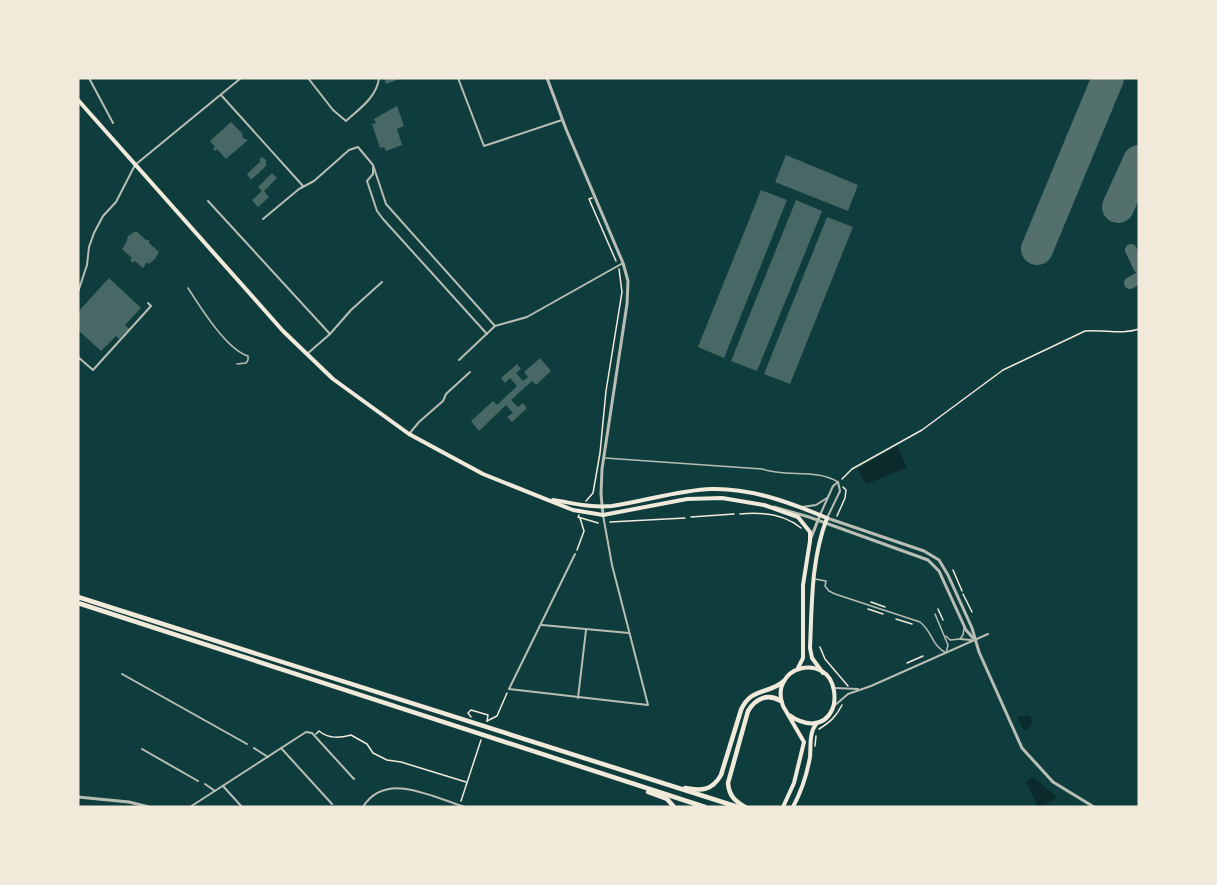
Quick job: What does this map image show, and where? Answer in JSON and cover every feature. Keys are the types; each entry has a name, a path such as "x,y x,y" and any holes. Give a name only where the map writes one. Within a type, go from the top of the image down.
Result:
{"highway":[{"path":"78,597 738,807"},
{"path":"78,603 705,807"},
{"path":"656,781 701,791 714,785 721,776 745,701 753,694 770,690 784,681"},
{"path":"746,807 734,800 729,792 728,783 746,715 753,703 760,698 774,697 781,701"},
{"path":"610,776 667,800 674,807"}],"main road":[{"path":"78,100 307,354 352,393 409,434 474,470 582,513 603,515 699,498 731,498 764,505 798,517 810,532 803,585 803,658 798,669 784,681 781,701 804,742 794,783 783,807"},
{"path":"549,500 584,506 601,506 687,491 712,489 749,492 797,506 827,518 816,553 810,648 812,658 834,687 834,706 827,717 816,723 812,731 810,757 802,787 793,807"},
{"path":"798,669 808,667 823,673"},
{"path":"789,715 800,721 816,723"}],"street":[{"path":"89,78 113,123"},
{"path":"78,292 94,232 103,216 116,202 135,165 241,78"},
{"path":"308,78 333,110 346,121 372,97 379,78"},
{"path":"458,78 484,146 562,120"},
{"path":"547,78 562,120 623,263 628,281 627,304 603,458 601,506 612,565 648,705 509,689 575,554"},
{"path":"220,94 303,186"},
{"path":"263,219 303,186 314,181 349,150 358,147 373,165 386,204 495,326"},
{"path":"373,165 373,174 367,181 377,211 487,334"},
{"path":"208,201 330,334"},
{"path":"459,360 495,326 524,318 623,263"},
{"path":"307,354 382,282"},
{"path":"78,357 93,370 151,306 148,303"},
{"path":"409,434 470,372"},
{"path":"810,541 827,498 833,486 838,482 840,491 827,518 919,549 939,560 972,628 974,640"},
{"path":"797,506 816,505 827,498"},
{"path":"764,505 818,520 933,563 941,575 964,626 974,640 1022,748 1053,782 1094,807"},
{"path":"541,625 629,633"},
{"path":"578,698 586,630"},
{"path":"834,706 844,697 861,689 988,634"},
{"path":"960,639 974,640"},
{"path":"122,674 247,744"},
{"path":"834,687 861,689"},
{"path":"190,807 309,732 354,779"},
{"path":"254,748 268,757"},
{"path":"281,748 332,804"},
{"path":"142,749 198,780"},
{"path":"205,784 215,791"},
{"path":"223,786 242,807"},
{"path":"363,807 373,796 394,788 407,789 450,805 465,807"},
{"path":"78,797 129,802 148,807"}],"lane":[{"path":"188,288 211,323 239,353 248,356 249,360 246,363 237,364"},
{"path":"603,458 765,470 828,477 838,482"},
{"path":"813,579 826,580 825,586 835,594 920,622 927,628 936,647 946,653 948,645 935,614"},
{"path":"945,636 950,640 960,639 964,626"}],"path":[{"path":"586,501 593,493 596,476 622,292 618,266 590,199 594,195"},
{"path":"838,482 852,469 922,430 1003,370 1085,331 1099,329 1130,332 1139,329"},
{"path":"837,516 845,498"},
{"path":"740,514 762,512 794,523 801,529"},
{"path":"691,517 734,514"},
{"path":"575,554 584,531 579,517 598,522"},
{"path":"610,522 685,518"},
{"path":"952,570 972,612"},
{"path":"871,602 885,607"},
{"path":"868,609 883,614"},
{"path":"938,609 943,620"},
{"path":"896,619 912,624"},
{"path":"820,647 825,659 848,686"},
{"path":"907,663 922,656"},
{"path":"477,719 468,713 471,710 486,713 488,716 486,721 493,720 509,689"},
{"path":"815,749 818,730 838,714 844,701"},
{"path":"319,731 332,737 341,738 351,735 387,760 401,762 467,783"},
{"path":"460,806 484,731"}],"water":[{"path":"897,446 907,468 866,484 857,469"},
{"path":"1030,716 1033,723 1025,731 1017,717"},
{"path":"1033,777 1057,797 1043,807 1038,807 1026,782"}],"building":[{"path":"384,78 402,78 386,84"},
{"path":"397,106 404,126 397,129 402,145 386,151 384,147 380,148 372,124 376,123 374,119"},
{"path":"231,122 242,133 243,138 248,140 226,159 217,149 215,151 213,149 215,147 210,141"},
{"path":"786,155 858,185 848,211 775,182"},
{"path":"262,157 266,160 266,166 251,180 247,174 261,161 259,160"},
{"path":"272,173 277,178 264,191 269,197 258,207 252,200 262,191 258,187"},
{"path":"761,190 787,200 724,358 698,347"},
{"path":"796,200 822,211 757,371 731,361"},
{"path":"827,217 853,227 790,384 764,374"},
{"path":"136,231 149,240 149,243 159,252 155,259 149,264 147,262 143,268 135,261 133,263 130,260 132,258 122,249 128,236"},
{"path":"109,278 141,308 125,325 129,329 119,339 116,336 101,351 78,330 78,312"},
{"path":"540,358 551,371 536,385 532,381 511,400 518,407 523,403 527,408 512,422 507,417 513,413 506,405 479,431 471,421 493,401 497,405 517,386 510,378 505,383 501,378 517,364 521,369 516,373 523,381 528,377 524,372"}],"taxiway":[{"path":"1131,250 1139,267"},
{"path":"1130,283 1139,278"}],"runway":[{"path":"1037,249 1108,78"},
{"path":"1118,207 1139,161"}]}
